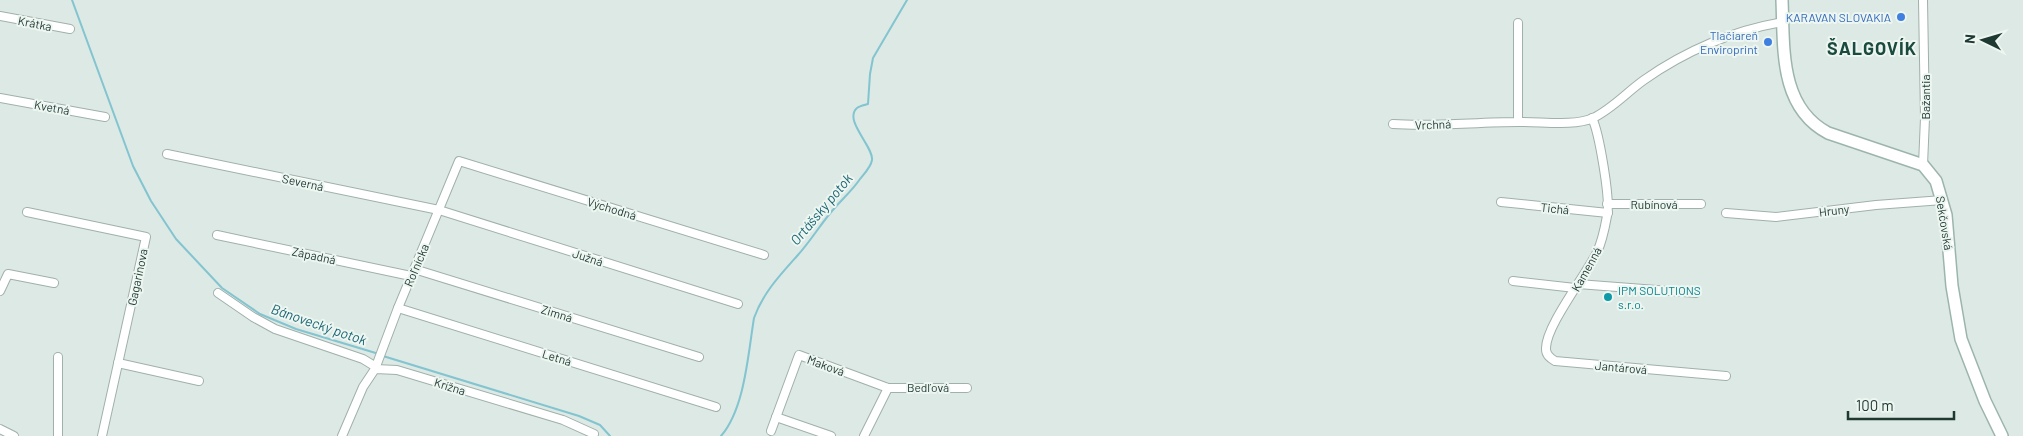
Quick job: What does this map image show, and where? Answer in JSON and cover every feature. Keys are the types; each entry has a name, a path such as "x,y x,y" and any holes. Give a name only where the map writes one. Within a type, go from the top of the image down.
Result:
{"street":[{"path":"1782,0 1786,70 1790,89 1796,102 1811,121 1828,134 1923,165"},
{"name":"Bažantia","path":"1923,0 1925,118 1923,165"},
{"name":"Krátka","path":"0,16 70,29"},
{"path":"1518,23 1518,122 1576,122 1592,118 1658,71 1696,50 1736,33 1783,22"},
{"name":"Kvetná","path":"0,98 105,117"},
{"name":"Kamenná","path":"1552,327 1598,251 1608,213 1602,160 1596,125 1592,118"},
{"name":"Vrchná","path":"1393,124 1518,122"},
{"name":"Severná","path":"167,154 439,210"},
{"name":"Roľnícka","path":"376,366 459,160"},
{"name":"Východná","path":"459,160 764,255"},
{"name":"Sekčovská","path":"1923,165 1936,181 1943,200 1947,222 1953,293 1961,340 1985,401 2002,436"},
{"name":"Hruny","path":"1726,214 1776,217 1876,205 1943,200"},
{"name":"Tichá","path":"1501,202 1608,213"},
{"name":"Rubínová","path":"1607,204 1701,204"},
{"name":"Južná","path":"439,210 738,304"},
{"name":"Gagarinova","path":"27,212 146,237 102,436"},
{"name":"Západná","path":"217,235 413,272"},
{"name":"Zimná","path":"413,272 699,357"},
{"path":"0,291 8,274 54,283"},
{"path":"1513,280 1696,293"},
{"path":"218,293 275,329 363,359 376,366 363,387 342,436"},
{"name":"Letná","path":"398,308 716,407"},
{"name":"Jantárová","path":"1552,327 1546,349 1549,357 1555,361 1726,376"},
{"name":"Maková","path":"770,431 798,355 888,388"},
{"path":"58,357 58,436"},
{"path":"118,363 199,381"},
{"name":"Krížna","path":"376,366 397,370 563,420 594,434"},
{"path":"864,436 888,388"},
{"name":"Bedľová","path":"888,388 967,388"},
{"path":"776,417 831,436"},
{"path":"0,430 14,436"}],"waterway":[{"name":"Bánovecký potok","path":"72,0 133,166 151,201 176,239 222,288 260,314 296,329 379,354"},
{"name":"Ortášsky potok","path":"721,436 729,424 740,396 754,318 762,300 778,277 802,251 832,211 854,188 870,165 872,160 869,148 856,126 854,113 857,108 868,104 873,58 907,0"},
{"name":"Bánovecký potok","path":"383,356 579,416 600,425 610,436"}],"place":[{"name":"KARAVAN SLOVAKIA","path":"1901,17"},
{"name":"Tlačiareň Enviroprint","path":"1768,42"},
{"name":"IPM SOLUTIONS s.r.o.","path":"1608,297"}],"district":[{"name":"ŠALGOVÍK","path":"1872,48"}]}
